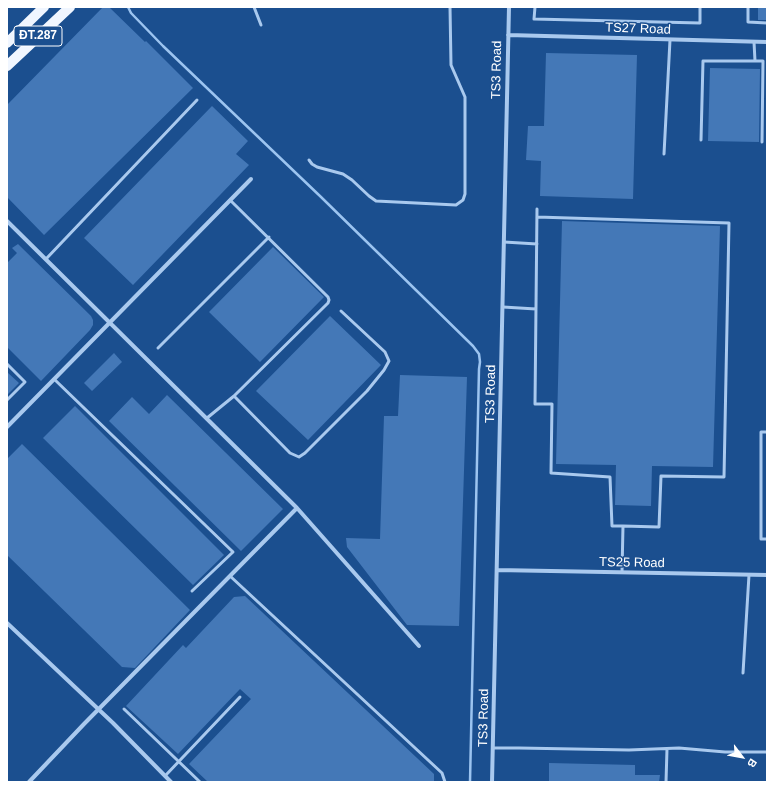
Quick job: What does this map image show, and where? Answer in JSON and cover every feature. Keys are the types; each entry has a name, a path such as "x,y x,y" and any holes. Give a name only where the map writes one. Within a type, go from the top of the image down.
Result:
{"main road":[{"name":"ĐT.287","path":"7,42 44,7"},
{"name":"ĐT.287","path":"7,66 70,7"}],"street":[{"name":"TS3 Road","path":"492,782 509,7"},
{"name":"TS27 Road","path":"508,35 767,42"},
{"path":"7,427 251,179"},
{"path":"7,221 297,508 419,646"},
{"path":"29,782 297,508"},
{"name":"TS25 Road","path":"497,570 767,575"},
{"path":"7,623 171,782"}],"lane":[{"path":"254,7 260,25"},
{"path":"309,160 317,167 344,174 376,201 456,205 463,200 465,194 465,97 452,65 450,7"},
{"path":"534,7 534,19 700,23 700,7"},
{"path":"748,7 748,22 767,23"},
{"path":"664,154 670,40"},
{"path":"754,42 754,61"},
{"path":"701,140 703,61 763,61 762,142"},
{"path":"46,259 197,100"},
{"path":"207,418 234,396 328,303 329,300 328,297 230,200"},
{"path":"537,209 535,404 552,404 551,473 610,477 612,526 659,527 661,476 724,477 729,223 537,217"},
{"path":"158,348 268,237"},
{"path":"504,242 537,244"},
{"path":"503,307 536,309"},
{"path":"234,396 290,453 299,457 368,391 389,361 385,352 342,311"},
{"path":"7,364 25,382 7,400"},
{"path":"54,379 233,552 192,591"},
{"path":"767,432 761,432 762,539 767,539"},
{"path":"622,572 623,526"},
{"path":"743,673 749,575"},
{"path":"230,576 442,773 445,782"},
{"path":"165,776 240,697"},
{"path":"124,709 200,782"},
{"path":"493,748 629,750 679,748 725,752 767,752"},
{"path":"666,782 667,749"}],"building":[{"path":"103,7 109,7 145,42 146,41 193,88 44,235 7,197 7,105"},
{"path":"758,7 767,7 767,20 758,20"},
{"path":"546,53 637,55 633,199 540,196 541,161 526,160 528,126 544,126"},
{"path":"710,68 760,69 759,142 708,141"},
{"path":"212,106 248,141 236,154 249,165 133,285 84,238"},
{"path":"562,221 720,226 713,467 652,466 651,506 615,505 616,465 556,464"},
{"path":"18,244 91,316 93,320 93,325 90,330 41,381 7,347 7,263 17,253 12,248"},
{"path":"273,247 324,297 260,362 209,312"},
{"path":"330,316 381,365 308,440 256,391"},
{"path":"114,353 122,362 92,391 84,383"},
{"path":"7,372 19,383 7,395"},
{"path":"400,375 467,377 459,626 407,625 347,547 346,538 380,539 384,416 398,416"},
{"path":"167,395 283,509 241,551 109,421 132,397 149,414"},
{"path":"75,406 224,555 193,585 43,438"},
{"path":"22,444 190,610 135,668 122,667 7,555 7,459"},
{"path":"245,596 434,774 434,782 208,782 189,764 251,699 240,689 178,754 126,706 183,645 186,648 234,597"},
{"path":"549,763 635,765 635,775 660,775 659,782 549,782"}],"waterway":[{"path":"128,7 131,13 163,46 321,197 473,346 479,354 470,782"}]}
